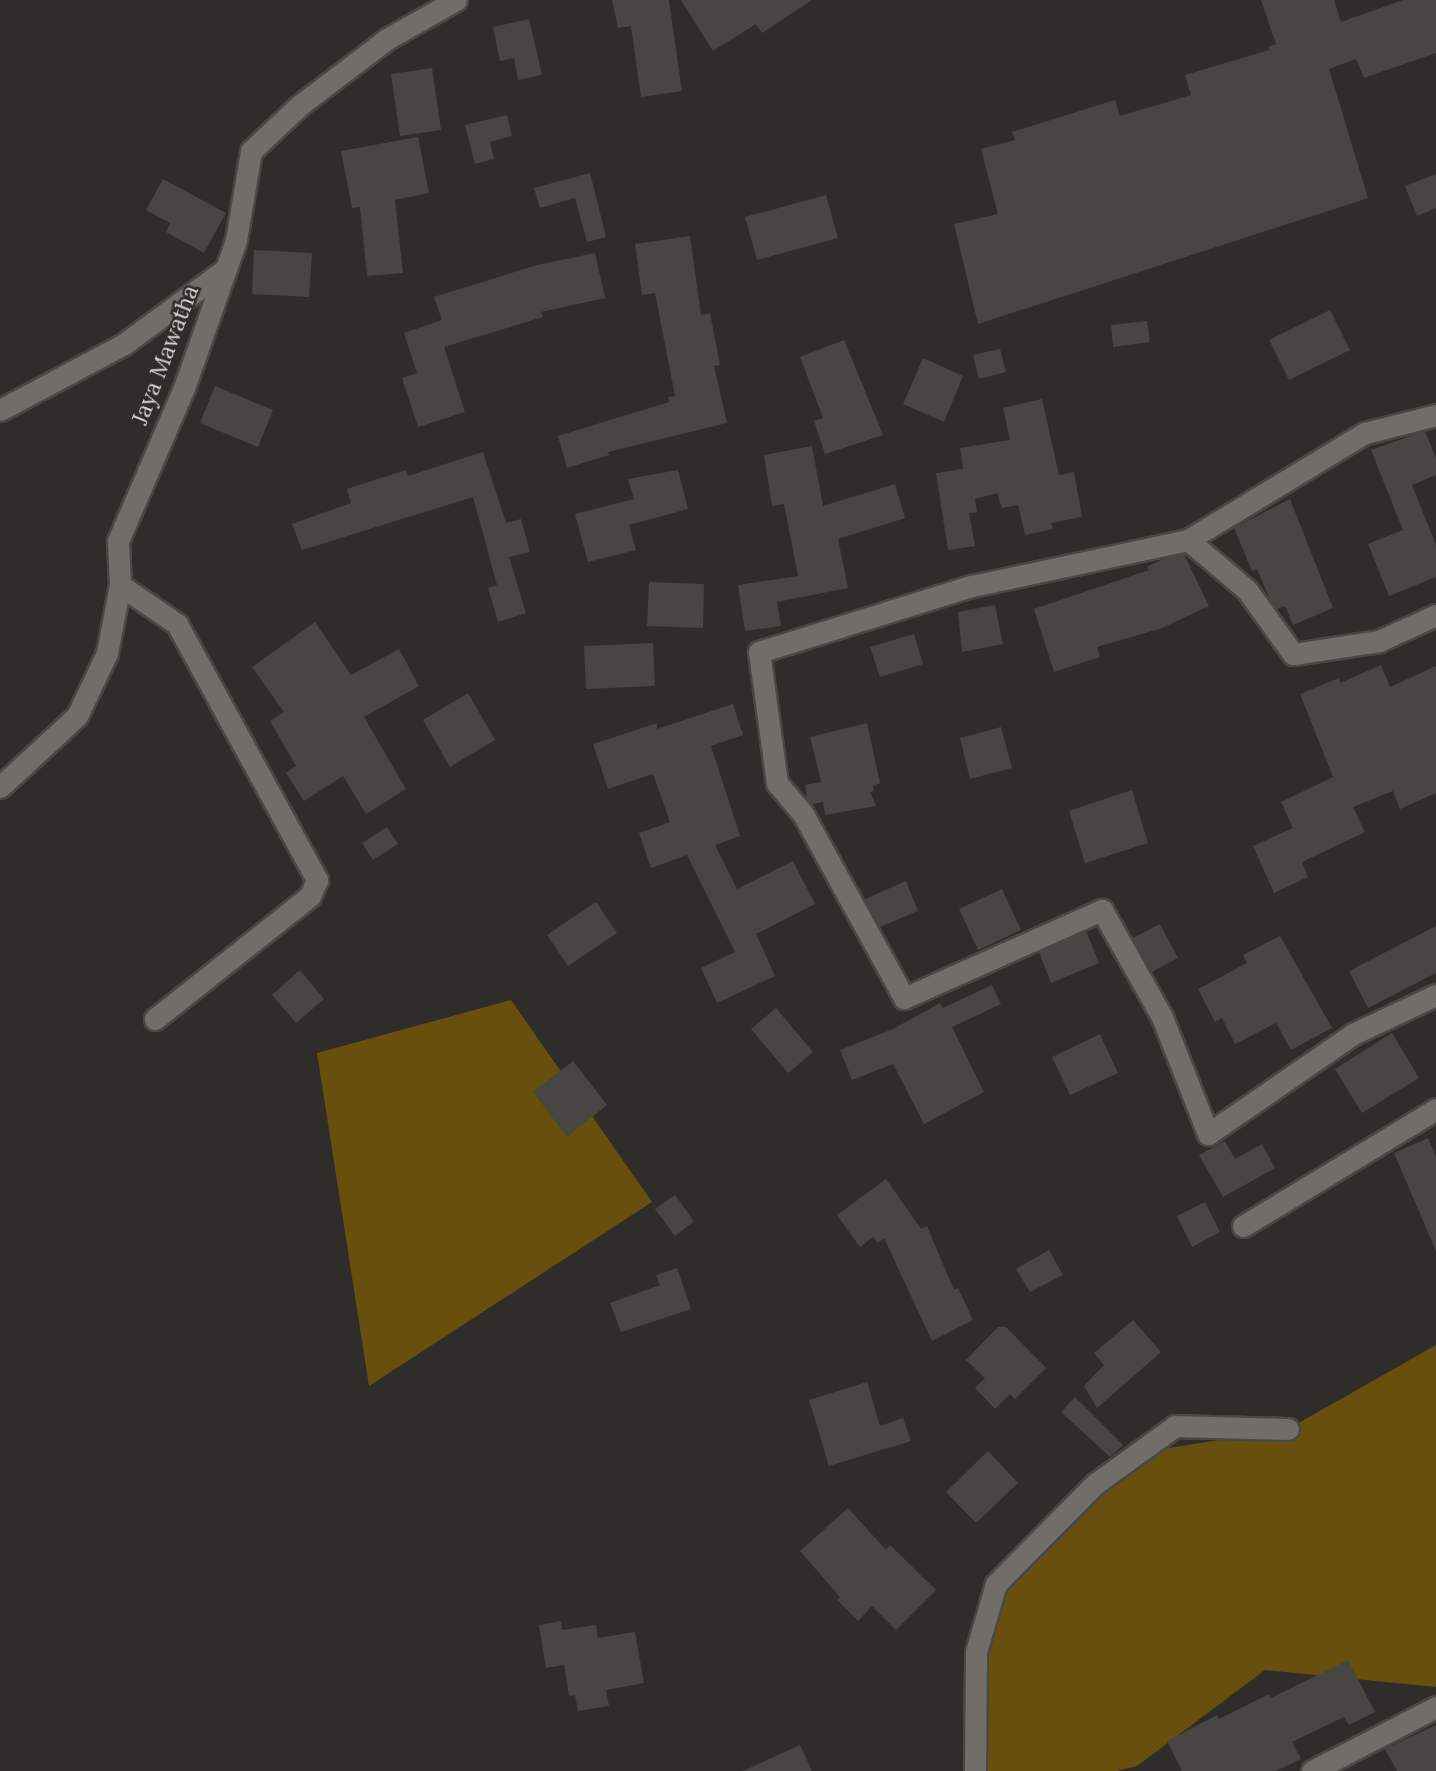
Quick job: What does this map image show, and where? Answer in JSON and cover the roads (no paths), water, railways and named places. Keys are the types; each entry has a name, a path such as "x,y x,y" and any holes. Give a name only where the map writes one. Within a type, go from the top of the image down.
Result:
{"street":[{"name":"Jaya Mawatha","path":"0,787 77,716 107,653 120,585 118,541 184,388 236,240 251,151 300,105 387,39 456,0"},
{"path":"0,410 124,344 216,279 226,268"},
{"path":"1436,415 1365,433 1188,540 971,586 759,652 777,783 803,814 904,998 1102,910 1162,1017 1209,1135 1353,1034 1436,995"},
{"path":"1188,540 1247,590 1293,654 1379,641 1436,615"},
{"path":"120,585 177,624 317,880 310,896 155,1019"},
{"path":"1243,1226 1436,1109"},
{"path":"975,1771 975,1652 996,1584 1096,1484 1175,1426 1288,1429"},
{"path":"1312,1771 1436,1707"}]}
